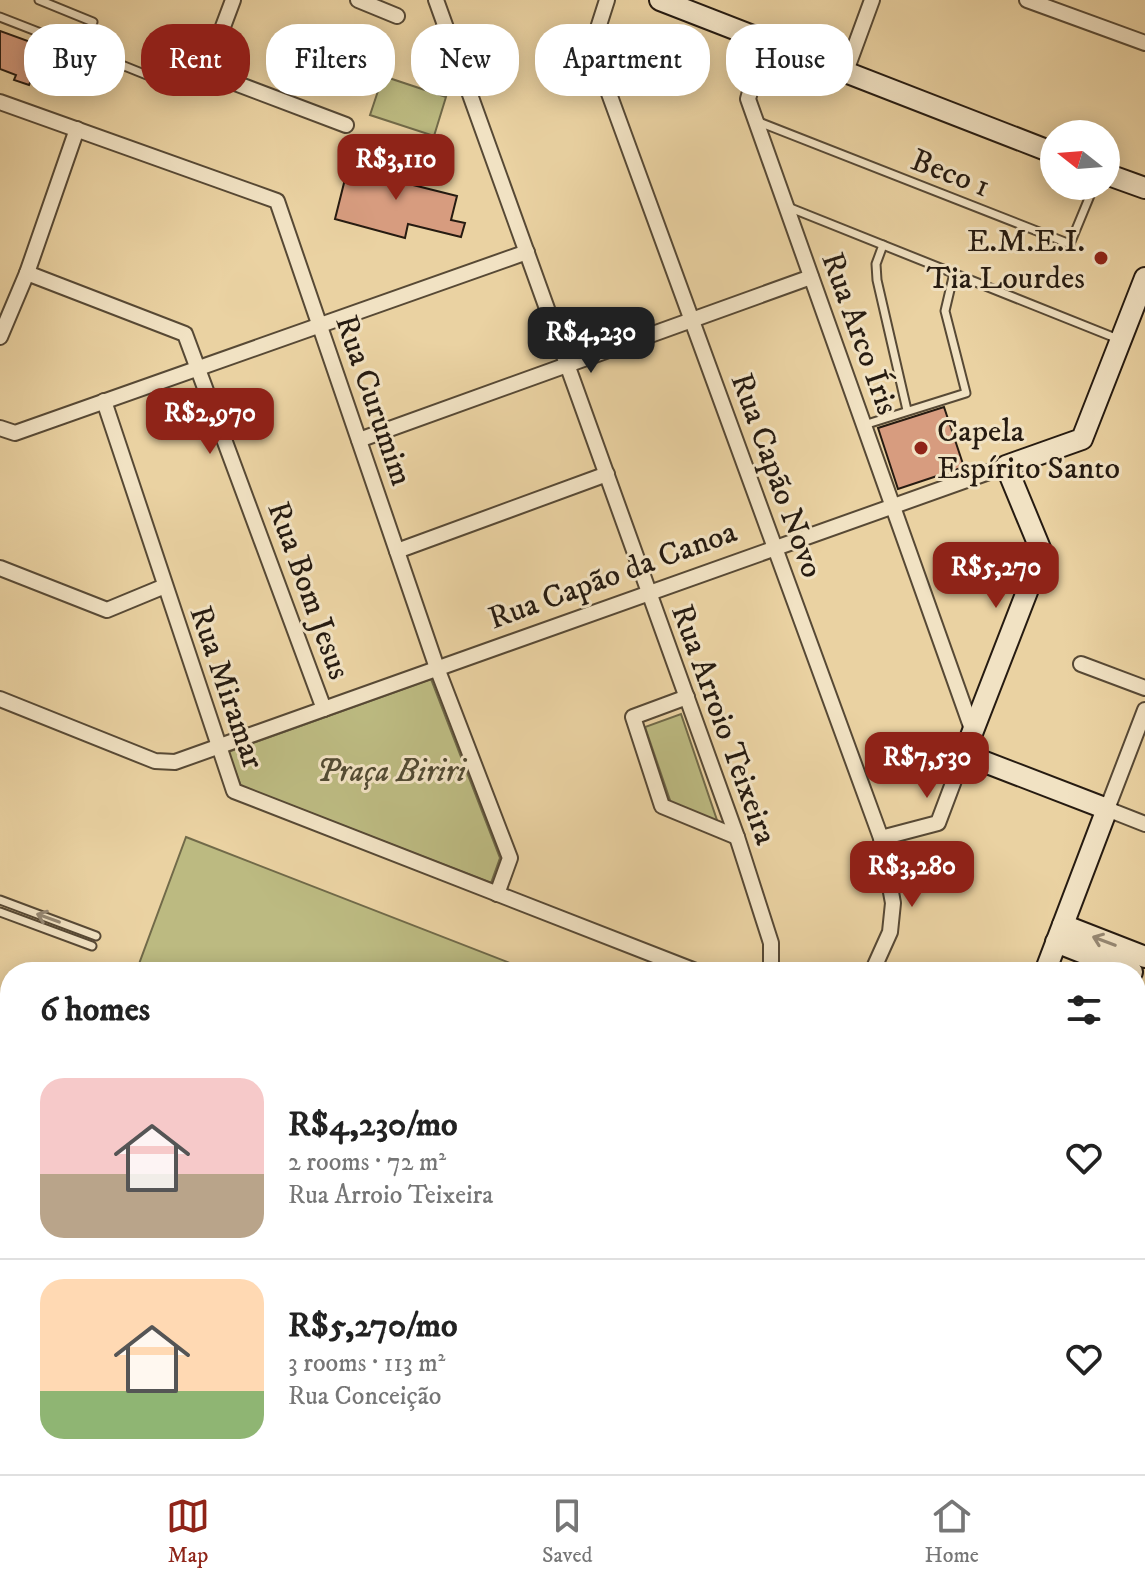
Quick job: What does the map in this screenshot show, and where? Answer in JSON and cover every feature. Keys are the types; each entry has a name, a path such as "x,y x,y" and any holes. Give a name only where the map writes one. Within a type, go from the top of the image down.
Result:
{"street":[{"path":"233,0 206,72 346,125"},
{"path":"358,0 397,16"},
{"name":"Rua Arroio Teixeira","path":"436,0 737,837 771,943 771,962"},
{"name":"Rua Capão Novo","path":"607,0 592,47 881,838 893,903 890,932 876,962"},
{"path":"660,0 726,27"},
{"path":"853,52 872,0"},
{"path":"1027,0 1145,43"},
{"path":"853,74 1040,147"},
{"name":"Rua Arco Íris","path":"749,96 973,732"},
{"name":"Rua Curumim","path":"0,102 277,201 437,668 510,858 497,894"},
{"path":"0,337 27,273 77,129"},
{"path":"1120,179 1145,188"},
{"path":"0,428 15,433 527,252"},
{"name":"Rua Bom Jesus","path":"27,273 185,334 324,709"},
{"path":"359,440 811,277"},
{"name":"Rua Capão da Canoa","path":"0,699 155,761 175,762 1082,439 1145,278"},
{"name":"Rua Miramar","path":"104,401 234,791 672,962"},
{"path":"881,838 938,823 1042,553 1006,466"},
{"path":"397,551 607,474"},
{"path":"0,568 107,610 165,586"},
{"path":"1081,664 1145,688"},
{"path":"687,697 633,717 662,806 737,837"},
{"path":"1049,962 1145,710"},
{"path":"964,754 1145,824"},
{"path":"1059,934 1145,957"},
{"path":"1059,934 1113,962"}],"lane":[{"path":"39,0 92,24"},
{"path":"0,17 24,26"},
{"name":"Beco 1","path":"756,121 1070,244 1088,200"},
{"path":"786,206 1121,340"},
{"path":"883,245 876,264 877,280 907,410"},
{"path":"864,425 966,393 945,311 954,273"},
{"path":"0,900 96,936"},
{"path":"0,912 92,946"}],"green space":[{"path":"395,80 411,85 411,96 446,97 434,136 370,115 376,96 395,96"},
{"name":"Praça Biriri","path":"431,679 500,858 491,883 241,786 228,752"},
{"path":"681,714 718,823 672,806 645,727"},
{"path":"186,837 507,962 140,962"}],"building":[{"path":"0,31 24,40 24,83 14,80 16,75 0,69"},
{"path":"404,154 420,158 413,185 457,196 451,220 465,223 461,237 408,224 405,238 335,219 348,167 381,176 382,171 399,175"},
{"name":"Capela Espírito Santo","path":"944,407 964,467 898,489 878,428"}],"place":[{"name":"E.M.E.I. Tia Lourdes","path":"1101,258"},
{"name":"Capela Espírito Santo","path":"921,448"}]}
